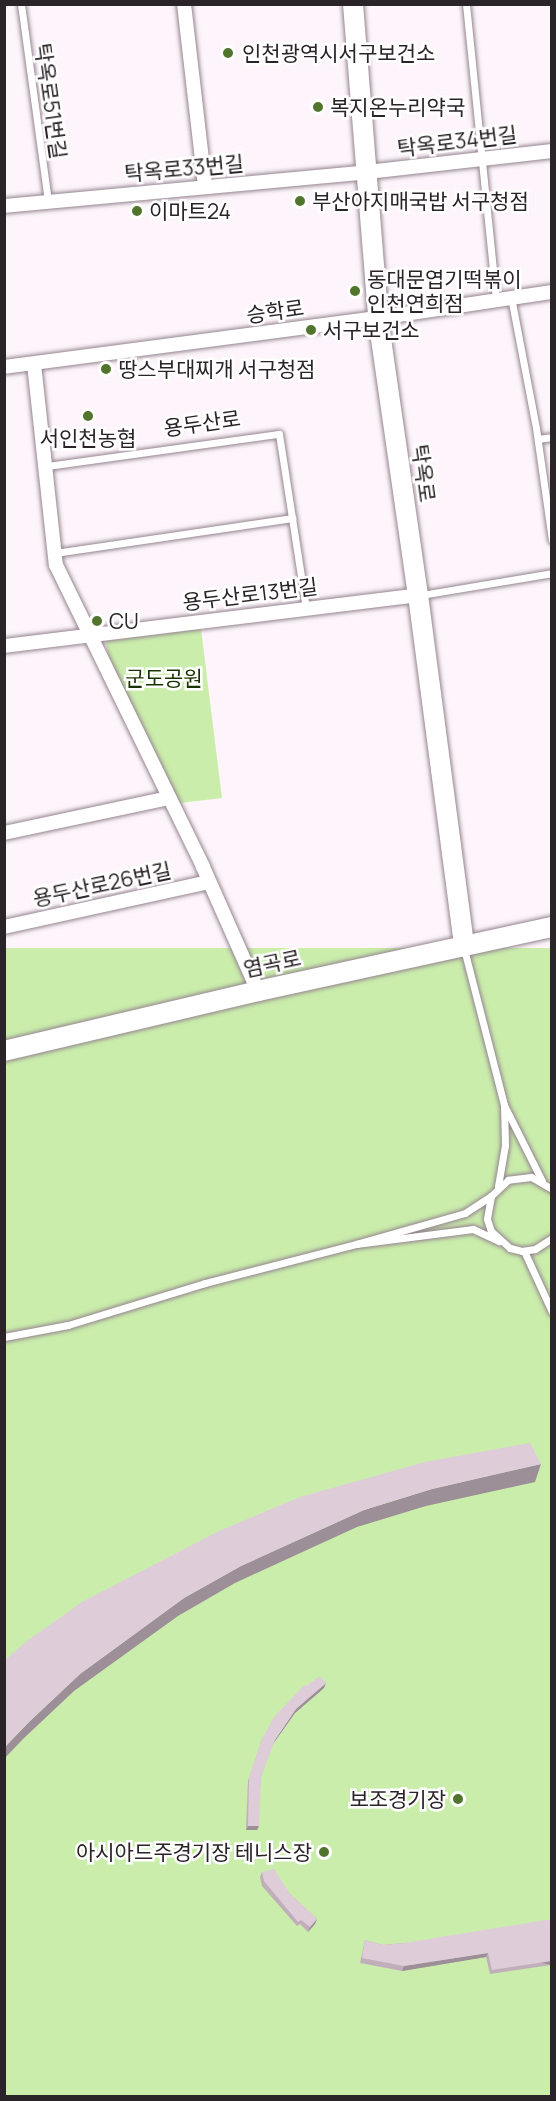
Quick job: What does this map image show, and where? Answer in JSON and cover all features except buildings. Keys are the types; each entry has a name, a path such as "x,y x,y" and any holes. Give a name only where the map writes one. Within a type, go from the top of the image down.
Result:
{"street":[{"path":"184,4 205,186"},
{"name":"탁옥로","path":"353,4 378,318 418,595 464,946"},
{"name":"탁옥로34번길","path":"368,172 552,151"},
{"name":"탁옥로33번길","path":"4,206 368,172"},
{"name":"승학로","path":"4,367 378,318 552,292"},
{"path":"34,364 47,466 56,565 88,636 169,798 258,991"},
{"name":"용두산로13번길","path":"4,646 418,595"},
{"path":"4,833 169,798"},
{"name":"용두산로26번길","path":"4,927 208,882"},
{"name":"염곡로","path":"4,1051 258,991 552,927"}],"lane":[{"name":"탁옥로51번길","path":"21,4 48,202"},
{"path":"466,4 496,300"},
{"path":"511,297 538,439 552,540"},
{"name":"용두산로","path":"47,466 279,434 306,608"},
{"path":"538,439 552,437"},
{"path":"55,552 292,518"},
{"path":"418,595 552,573"},
{"path":"464,946 504,1105 542,1181 552,1189"},
{"path":"4,1337 68,1325 205,1283 465,1213 491,1196 498,1186 505,1145 504,1105"},
{"path":"498,1186 519,1176 542,1181"},
{"path":"491,1196 487,1219 491,1231 499,1241"},
{"path":"356,1244 473,1229 510,1248 524,1251 535,1249 552,1238"},
{"path":"524,1251 552,1312"}],"green space":[{"name":"군도공원","path":"201,629 222,798 180,803 110,667 106,641"},
{"path":"4,948 551,948 551,2096 4,2096"}],"place":[{"name":"인천광역시서구보건소","path":"228,53"},
{"name":"복지온누리약국","path":"318,107"},
{"name":"부산아지매국밥 서구청점","path":"300,201"},
{"name":"이마트24","path":"137,211"},
{"name":"동대문엽기떡볶이 인천연희점","path":"355,291"},
{"name":"서구보건소","path":"311,330"},
{"name":"땅스부대찌개 서구청점","path":"106,369"},
{"name":"서인천농협","path":"88,416"},
{"name":"CU","path":"97,621"},
{"name":"보조경기장","path":"458,1799"},
{"name":"아시아드주경기장 테니스장","path":"324,1852"}]}
